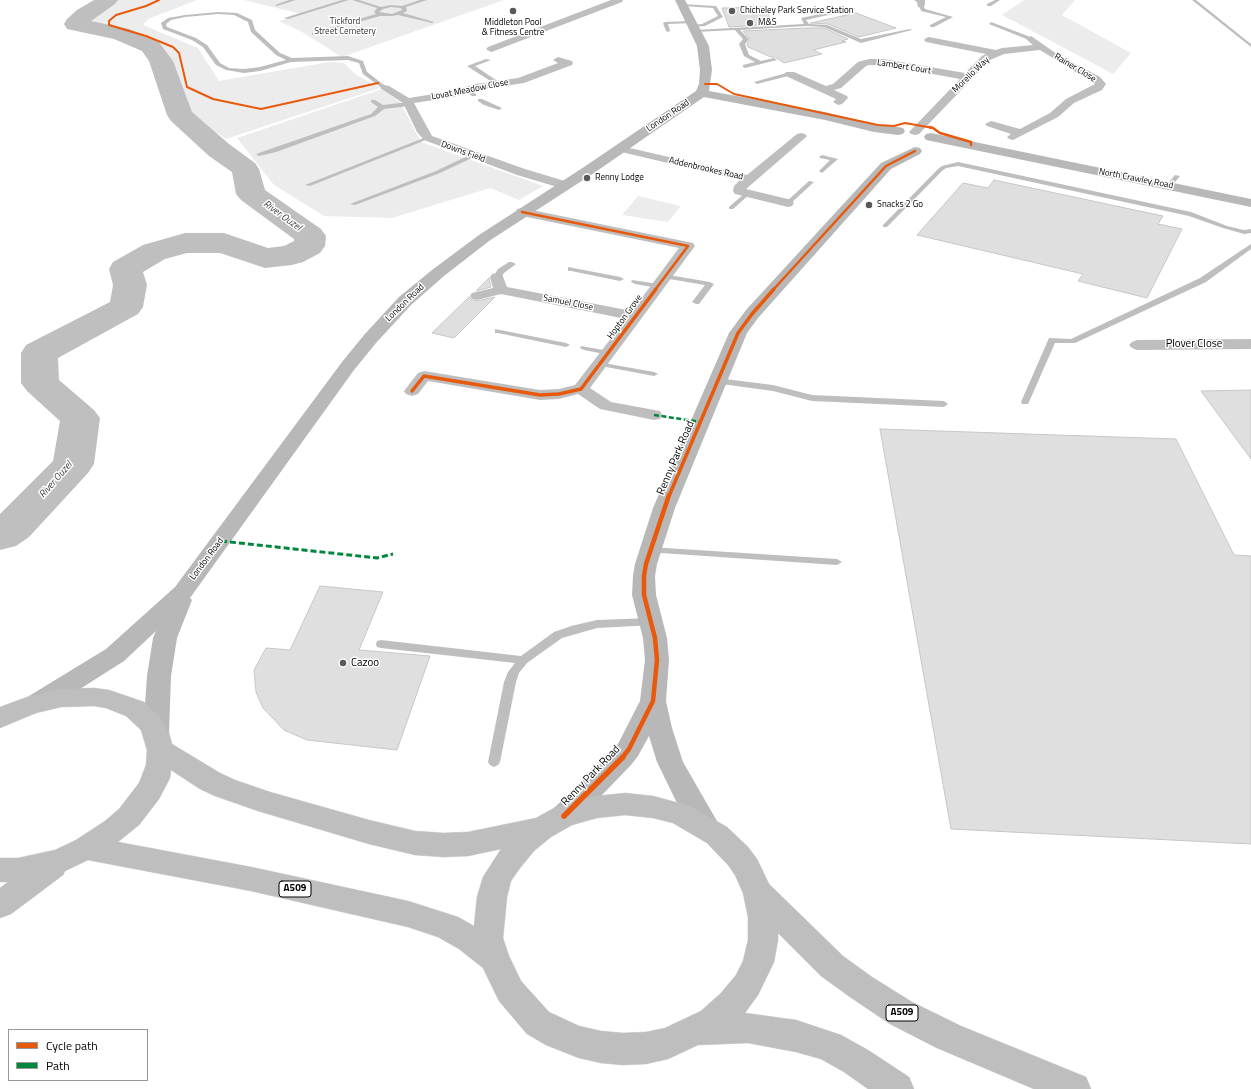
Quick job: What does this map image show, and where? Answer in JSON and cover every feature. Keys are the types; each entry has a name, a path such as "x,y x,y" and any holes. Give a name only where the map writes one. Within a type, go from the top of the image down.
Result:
{"highway":[{"path":"0,718 38,703 78,696 109,699 135,709 150,723 158,742 159,765 156,778 140,804 116,829 86,848 60,861 0,906"},
{"path":"158,742 210,781 239,793 268,804 415,843 444,845 468,844 552,822 596,807 625,804 653,806 680,814 707,828 738,856 747,868 758,893 763,917 763,940 758,962 747,985 732,1004 712,1022 697,1031 668,1043 646,1048 623,1049 601,1047 579,1042 558,1034 538,1023 510,992 494,958 488,938 492,897 498,877 510,858 524,843 552,822"},
{"name":"A509","path":"86,848 251,879 408,914 446,926 470,940 494,958"},
{"path":"0,870 18,870 60,861"},
{"name":"A509","path":"758,893 832,966 861,988 901,1013 949,1037 1074,1089"},
{"path":"697,1031 721,1028 748,1028 796,1036 829,1046 897,1089"}],"street":[{"path":"491,49 619,0"},
{"path":"681,3 703,46 705,56 705,84 702,93 743,100 874,128 898,131"},
{"name":"Rainer Close","path":"991,124 1017,135 1054,115 1070,101 1098,88 1101,84 1096,79 1031,39"},
{"path":"929,40 995,53"},
{"path":"931,51 939,43"},
{"name":"Morello Way","path":"915,132 986,58 995,53 1042,47"},
{"name":"Lovat Meadow Close","path":"408,103 470,92 497,83 520,81 568,63 558,60"},
{"name":"Lambert Court","path":"824,90 837,86 862,64 869,62 883,62 968,77"},
{"path":"790,74 843,98 838,102"},
{"path":"385,88 408,103"},
{"name":"London Road","path":"38,703 115,655 183,592 348,366 392,314 420,288 459,256 522,212 590,170 702,93"},
{"name":"Downs Field","path":"408,103 423,132 428,138 474,156 564,185"},
{"path":"837,120 886,152"},
{"path":"886,152 882,138 887,134 898,131"},
{"name":"North Crawley Road","path":"898,131 915,132 931,137 1020,156 1173,181 1251,203"},
{"name":"Addenbrookes Road","path":"621,148 749,179 789,150 802,136"},
{"path":"920,151 934,146 935,143 931,137"},
{"name":"North Crawley Road","path":"886,152 967,150 1020,156"},
{"name":"Renny Park Road","path":"707,828 686,793 670,762 661,736 653,701 657,660 655,638 644,595 644,576 650,550 664,508 735,338 752,314 886,152 920,151"},
{"path":"749,179 740,186 739,191 788,203"},
{"name":"Hopton Grove","path":"522,212 692,241 581,389"},
{"name":"Samuel Close","path":"478,296 499,283 636,316"},
{"name":"Plover Close","path":"1137,345 1251,344"},
{"path":"412,391 424,376 540,395 559,394 581,389 606,406 654,414"},
{"name":"London Road","path":"158,742 159,676 165,638 183,592"},
{"name":"Renny Park Road","path":"552,822 622,758 629,749 653,701"}],"lane":[{"path":"277,5 294,0"},
{"path":"286,18 347,0"},
{"path":"354,0 381,8 391,6 402,7 426,0"},
{"path":"989,5 998,0"},
{"path":"681,3 714,7 721,17 703,25 693,26"},
{"path":"919,3 923,10 951,17 932,26"},
{"path":"400,14 405,11 402,7"},
{"path":"380,14 377,10 381,8"},
{"path":"807,25 803,19 835,12"},
{"path":"291,60 278,54 253,31 250,21 235,14 185,16 170,19 163,23 165,28 194,39 205,46 218,64 228,69 244,71 260,69 291,60 348,58 361,62 365,73 385,88"},
{"path":"314,34 380,14 400,14 432,22"},
{"path":"668,31 665,23 736,29 807,25 825,26 861,41 910,30"},
{"path":"991,23 1031,39"},
{"path":"736,29 746,39 742,44 747,56 761,63"},
{"path":"488,60 470,66 482,72 497,83"},
{"path":"745,66 774,60"},
{"path":"757,82 790,74"},
{"path":"480,100 486,104 499,108"},
{"path":"373,101 382,107"},
{"path":"259,154 274,151 373,115 382,107 408,103"},
{"path":"308,185 428,138"},
{"path":"353,204 438,172 474,156"},
{"path":"822,157 834,159 822,171"},
{"path":"885,226 940,170 944,167 958,164 1192,214 1225,227 1244,232 1251,231"},
{"path":"788,203 811,182"},
{"path":"731,208 747,194"},
{"path":"1025,402 1052,340 1072,341 1203,280 1251,246"},
{"path":"499,283 501,271 512,264"},
{"path":"571,269 620,279"},
{"path":"635,282 662,281 710,284 696,302"},
{"path":"498,331 566,345"},
{"path":"584,348 605,358 654,374"},
{"path":"717,381 773,388 812,398 944,404"},
{"path":"650,550 836,562"},
{"path":"494,762 510,682 523,660 534,650 553,638 575,629 597,624 651,622"},
{"path":"381,644 523,660"}],"green space":[{"path":"115,0 197,0 148,19 143,25 198,48 219,81 329,62 344,63 355,74 380,88 226,139 191,115 183,89 160,47 127,33 91,25 87,21"},
{"name":"Tickford Street Cemetery","path":"244,0 504,0 342,57 302,32 279,21 301,14"},
{"path":"1024,0 1075,0 1062,15 1131,53 1113,74 1002,15"},
{"path":"382,89 400,102 421,142 543,186 519,200 490,188 392,218 324,216 274,185 237,138"},
{"path":"638,196 681,206 668,222 622,215"}],"building":[{"path":"764,7 774,24 729,27 722,8"},
{"path":"856,13 896,28 859,37 828,24 810,23"},
{"path":"824,28 848,39 842,41 846,42 813,50 822,54 784,63 775,57 771,57 748,47 747,44 750,39 743,31"},
{"path":"994,180 1163,216 1158,224 1182,229 1147,298 1078,281 1083,274 917,235 963,183 988,188"},
{"path":"489,278 491,287 476,291"},
{"path":"469,297 472,300 477,301 495,297 454,338 432,333"},
{"path":"1251,390 1251,459 1201,391"},
{"path":"880,429 1176,439 1234,555 1251,556 1251,844 951,829"},
{"name":"Cazoo","path":"320,586 383,592 359,650 430,656 397,750 307,740 284,730 263,708 256,692 254,670 266,648 290,650"}],"waterway":[{"name":"River Ouzel","path":"0,536 13,527 73,464 80,418 40,383 39,353 126,307 130,285 125,269 154,252 185,243 224,243 265,258 292,255 309,246 310,236 251,194 245,169 219,150 180,115 161,61 150,46 121,34 75,24 85,15 108,0"},
{"path":"1194,0 1251,46"}],"marked path":[{"path":"654,415 701,422"},
{"path":"221,541 377,558 393,554"}],"cycle path":[{"path":"159,0 146,6 116,15 109,21 109,25 146,36 173,47 179,53 187,87 213,99 261,109 378,83"},
{"path":"705,84 717,84 734,94 878,125 894,126 905,123 933,128 940,133 971,142 971,145"},
{"path":"564,816 622,758 629,749 653,701 657,660 655,638 644,595 644,576 646,564 664,508 738,333 752,314 886,166 915,151"},
{"path":"412,391 424,376 540,395 559,394 581,389 688,246 522,212"}],"place":[{"name":"Middleton Pool & Fitness Centre","path":"513,11"},
{"name":"Chicheley Park Service Station","path":"732,11"},
{"name":"M&S","path":"750,23"},
{"name":"Renny Lodge","path":"587,178"},
{"name":"Snacks 2 Go","path":"869,205"},
{"name":"Cazoo","path":"343,663"}]}
